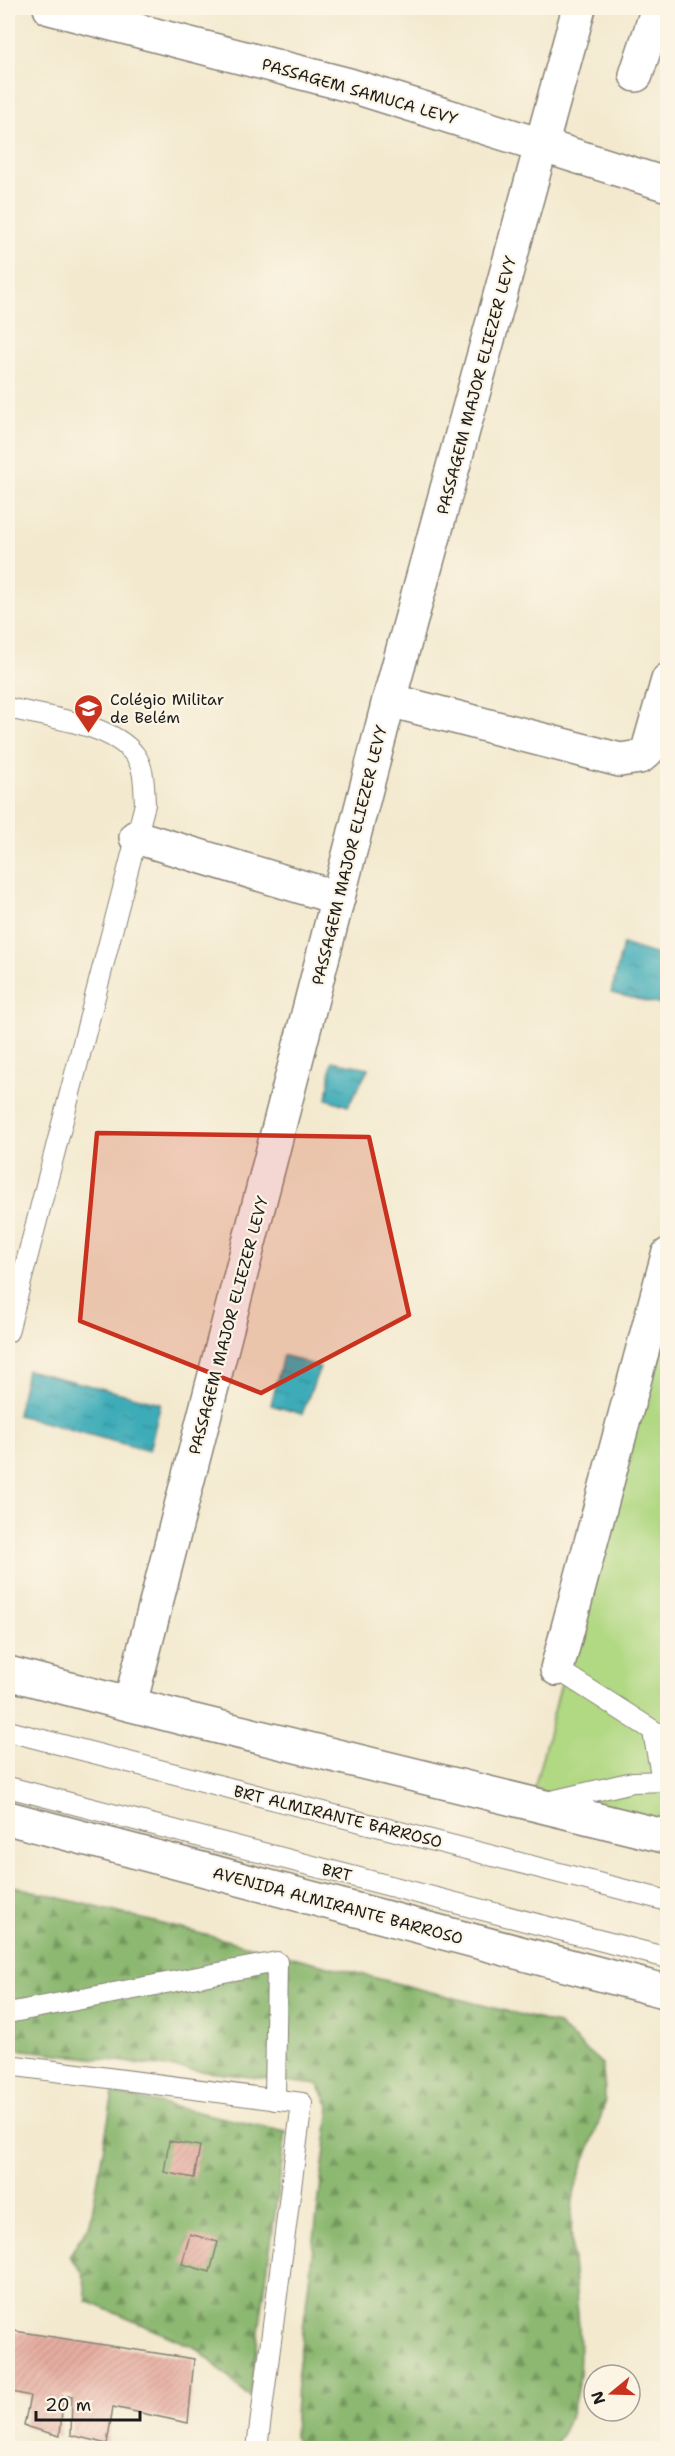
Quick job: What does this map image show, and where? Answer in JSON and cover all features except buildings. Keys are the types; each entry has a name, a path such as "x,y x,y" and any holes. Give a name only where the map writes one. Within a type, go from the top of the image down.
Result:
{"main road":[{"name":"PASSAGEM SAMUCA LEVY","path":"50,8 349,85 668,185"},
{"name":"PASSAGEM MAJOR ELIEZER LEVY","path":"129,1704 389,700 579,8"},
{"path":"636,75 658,8"},
{"path":"389,700 620,760 631,760 648,750 668,680"},
{"path":"136,837 338,898"},
{"path":"557,1669 668,1255"},
{"path":"8,1673 533,1806 668,1837"},
{"name":"AVENIDA ALMIRANTE BARROSO","path":"8,1818 668,1992"}],"lane":[{"path":"8,708 99,730 121,741 136,757 143,777 145,804 8,1332"},
{"path":"533,1806 633,1782 665,1780 660,1736 557,1669"},
{"name":"BRT ALMIRANTE BARROSO","path":"8,1731 668,1901"},
{"name":"BRT","path":"8,1787 668,1958"},
{"path":"8,2013 277,1962 275,2100"},
{"path":"8,2065 302,2103 256,2448"}],"highlighted area":[{"path":"97,1133 369,1137 409,1315 261,1393 80,1321"}],"green space":[{"path":"667,1273 667,1838 534,1789"},
{"path":"13,1886 557,2024 602,2064 604,2105 577,2182 572,2209 580,2364 576,2394 568,2422 552,2448 302,2448 294,2436 297,2380 330,2107 318,2085 8,2048 8,1891"},
{"path":"113,2093 286,2132 250,2398 198,2349 87,2301 83,2273 69,2256 90,2224"}],"water":[{"path":"623,944 667,958 667,989 662,1005 611,993"},
{"path":"332,1061 369,1068 348,1106 327,1099"},
{"path":"283,1355 320,1367 302,1414 271,1405"},
{"path":"27,1370 161,1403 149,1451 17,1415"}],"place":[{"name":"Colégio Militar de Belém","path":"89,734"}]}
